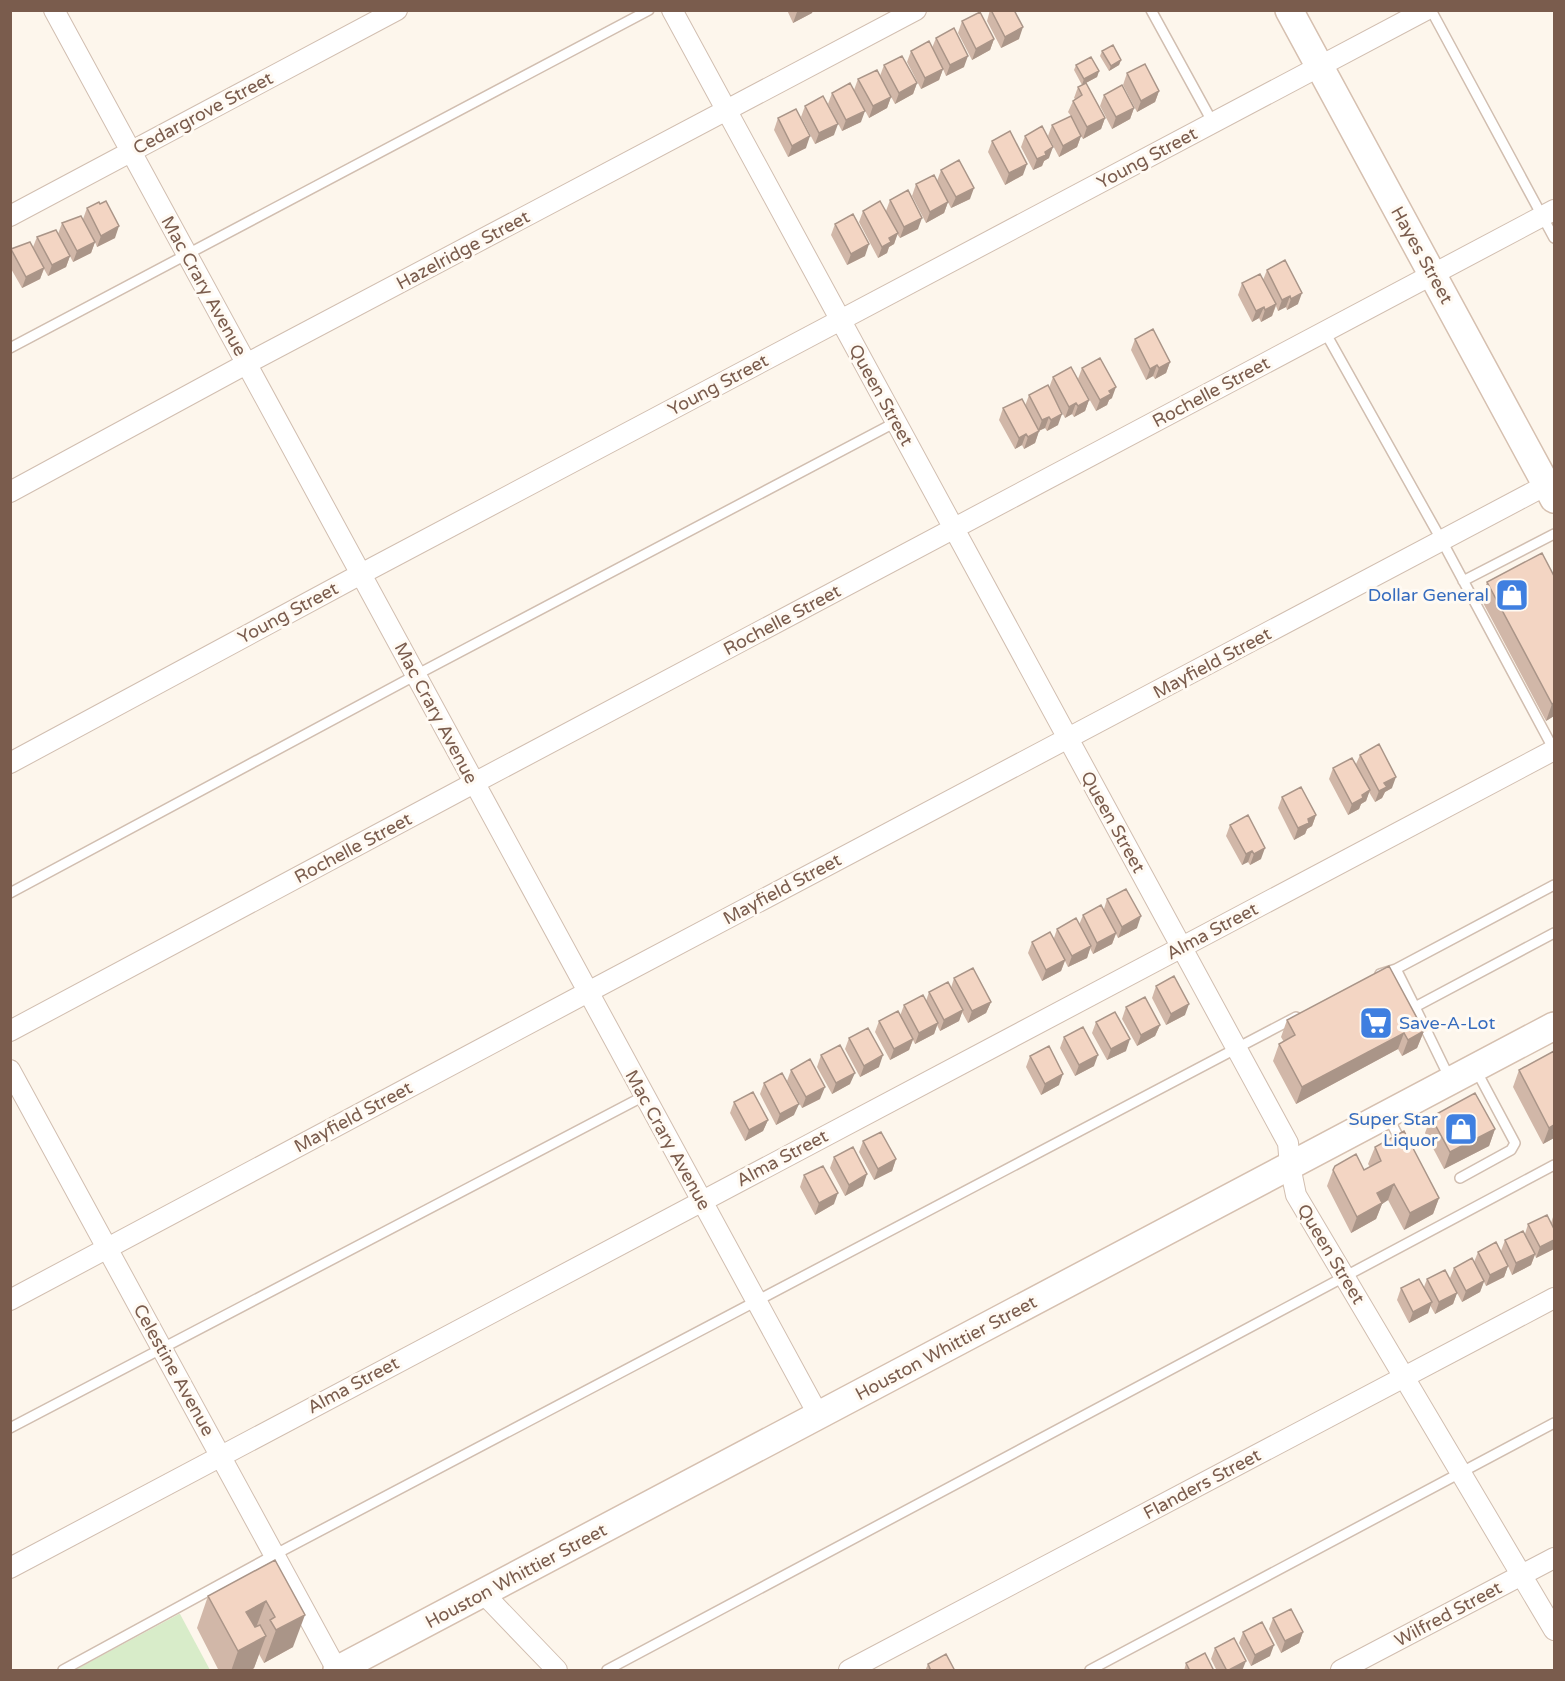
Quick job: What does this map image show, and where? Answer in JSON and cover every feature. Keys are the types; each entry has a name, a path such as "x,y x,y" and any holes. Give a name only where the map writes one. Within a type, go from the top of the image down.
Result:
{"street":[{"name":"Mac Crary Avenue","path":"54,10 819,1416"},
{"name":"Cedargrove Street","path":"10,216 397,10"},
{"name":"Queen Street","path":"672,10 1288,1143 1296,1195 1554,1630"},
{"name":"Hazelridge Street","path":"10,492 246,364 916,10"},
{"name":"Hayes Street","path":"1289,10 1432,274 1552,488"},
{"name":"Young Street","path":"10,763 361,574 1426,10"},
{"name":"Rochelle Street","path":"10,1031 1432,274 1549,214"},
{"name":"Mayfield Street","path":"10,1300 1442,541 1552,488"},
{"name":"Alma Street","path":"10,1568 1554,750"},
{"name":"Houston Whittier Street","path":"337,1671 1554,1026"},
{"name":"Celestine Avenue","path":"10,1070 337,1671"},
{"name":"Flanders Street","path":"849,1671 1554,1298"},
{"name":"Wilfred Street","path":"1341,1671 1554,1558"},
{"path":"483,1593 557,1671"}],"lane":[{"path":"10,348 649,10"},
{"path":"1151,10 1213,123"},
{"path":"1431,10 1549,214 1554,238"},
{"path":"1325,332 1442,541 1554,750"},
{"path":"10,893 416,675 896,422"},
{"path":"1463,581 1554,534"},
{"path":"1366,980 1396,969 1554,885"},
{"path":"1415,1007 1554,933"},
{"path":"1396,969 1451,1081"},
{"path":"63,1671 274,1555 1306,1012"},
{"path":"1460,1178 1511,1150 1515,1143 1475,1068"},
{"path":"10,1428 644,1096"},
{"path":"1387,1115 1407,1153"},
{"path":"607,1671 1554,1165"},
{"path":"1090,1671 1554,1424"}],"green space":[{"path":"179,1614 210,1670 75,1670"}],"building":[{"path":"991,10 1014,10 1023,27 1005,37"},
{"path":"980,12 994,39 976,49 962,21"},
{"path":"954,28 968,56 950,65 936,38"},
{"path":"929,41 943,69 925,78 911,51"},
{"path":"1113,45 1121,60 1111,66 1102,51"},
{"path":"902,56 917,83 899,93 884,65"},
{"path":"1091,57 1099,71 1084,79 1076,65"},
{"path":"1145,64 1159,91 1141,101 1127,73"},
{"path":"877,70 891,97 873,106 858,79"},
{"path":"850,83 865,111 846,120 832,93"},
{"path":"1086,83 1105,118 1087,127 1073,101 1082,95 1078,87"},
{"path":"1122,85 1134,108 1116,117 1104,95"},
{"path":"823,96 838,124 819,133 805,106"},
{"path":"796,109 810,136 792,146 778,118"},
{"path":"1071,116 1081,136 1063,146 1052,125"},
{"path":"1042,126 1053,147 1045,152 1046,155 1037,159 1025,136"},
{"path":"1010,131 1027,164 1009,173 992,141"},
{"path":"959,160 974,188 956,197 941,170"},
{"path":"934,175 948,202 930,212 916,184"},
{"path":"908,190 922,218 904,227 890,200"},
{"path":"106,201 119,226 101,236 87,208"},
{"path":"880,201 898,233 889,238 891,242 882,247 863,211"},
{"path":"853,214 869,244 851,254 835,224"},
{"path":"81,216 95,242 77,251 62,223"},
{"path":"56,230 70,256 52,265 37,237"},
{"path":"30,242 44,268 26,277 11,249"},
{"path":"1285,260 1302,293 1291,299 1290,296 1282,300 1267,270"},
{"path":"1260,274 1276,304 1265,310 1264,307 1256,311 1242,283"},
{"path":"1153,329 1170,362 1159,368 1157,365 1150,369 1135,339"},
{"path":"1100,358 1116,387 1109,391 1111,394 1100,400 1082,368"},
{"path":"1071,367 1089,400 1078,406 1076,403 1069,407 1053,377"},
{"path":"1048,385 1062,414 1051,420 1049,417 1042,420 1029,395"},
{"path":"1022,399 1039,431 1028,437 1026,434 1019,438 1003,408"},
{"path":"1542,553 1554,576 1554,703 1552,704 1487,582"},
{"path":"1379,744 1396,777 1384,783 1387,787 1379,791 1360,755"},
{"path":"1352,758 1370,790 1362,795 1363,798 1352,804 1333,768"},
{"path":"1301,787 1316,815 1308,819 1309,823 1298,828 1282,797"},
{"path":"1248,815 1265,848 1254,854 1252,851 1246,854 1230,825"},
{"path":"1126,889 1141,916 1122,927 1107,899"},
{"path":"1101,905 1116,933 1097,943 1083,915"},
{"path":"1076,918 1091,946 1072,956 1057,929"},
{"path":"1050,932 1065,960 1046,970 1032,942"},
{"path":"1389,966 1424,1031 1408,1040 1404,1033 1302,1087 1279,1044 1295,1035 1287,1020"},
{"path":"973,968 991,1002 972,1011 954,978"},
{"path":"1174,976 1189,1004 1171,1014 1156,986"},
{"path":"948,982 963,1010 944,1020 929,992"},
{"path":"923,995 938,1023 919,1033 904,1005"},
{"path":"1145,997 1160,1025 1141,1035 1126,1007"},
{"path":"898,1011 913,1039 894,1049 879,1021"},
{"path":"1115,1012 1130,1039 1111,1049 1096,1022"},
{"path":"1083,1027 1098,1055 1079,1065 1064,1037"},
{"path":"868,1028 883,1055 864,1066 849,1038"},
{"path":"840,1045 855,1073 836,1083 821,1055"},
{"path":"1049,1046 1063,1074 1045,1084 1030,1056"},
{"path":"1554,1051 1554,1125 1549,1128 1519,1070"},
{"path":"810,1059 825,1087 806,1097 791,1070"},
{"path":"782,1073 799,1104 780,1114 764,1083"},
{"path":"753,1092 768,1120 749,1130 734,1102"},
{"path":"1475,1093 1495,1129 1450,1152 1431,1117"},
{"path":"1404,1131 1439,1198 1410,1213 1394,1184 1377,1193 1382,1203 1357,1217 1333,1170 1335,1166 1356,1154 1364,1170 1381,1161 1375,1147"},
{"path":"881,1132 896,1159 878,1169 863,1141"},
{"path":"853,1147 867,1174 849,1185 834,1157"},
{"path":"823,1166 838,1193 819,1203 804,1175"},
{"path":"1547,1215 1554,1229 1554,1240 1540,1247 1528,1224"},
{"path":"1523,1231 1535,1254 1516,1263 1505,1240"},
{"path":"1496,1242 1508,1266 1490,1275 1478,1252"},
{"path":"1472,1258 1484,1281 1466,1291 1454,1268"},
{"path":"1445,1270 1457,1293 1439,1302 1427,1279"},
{"path":"1419,1279 1432,1302 1413,1312 1401,1288"},
{"path":"275,1560 305,1615 276,1630 270,1620 275,1617 266,1601 246,1612 255,1627 260,1625 266,1636 238,1651 208,1596"},
{"path":"1291,1609 1303,1632 1285,1641 1273,1618"},
{"path":"1262,1622 1274,1645 1255,1655 1243,1632"},
{"path":"1234,1638 1246,1661 1227,1671 1215,1648"},
{"path":"1205,1653 1214,1671 1190,1671 1186,1663"},
{"path":"946,1654 955,1671 931,1671 928,1664"}],"place":[{"name":"Dollar General","path":"1512,595"},
{"name":"Save-A-Lot","path":"1376,1023"},
{"name":"Super Star Liquor","path":"1461,1129"}]}
